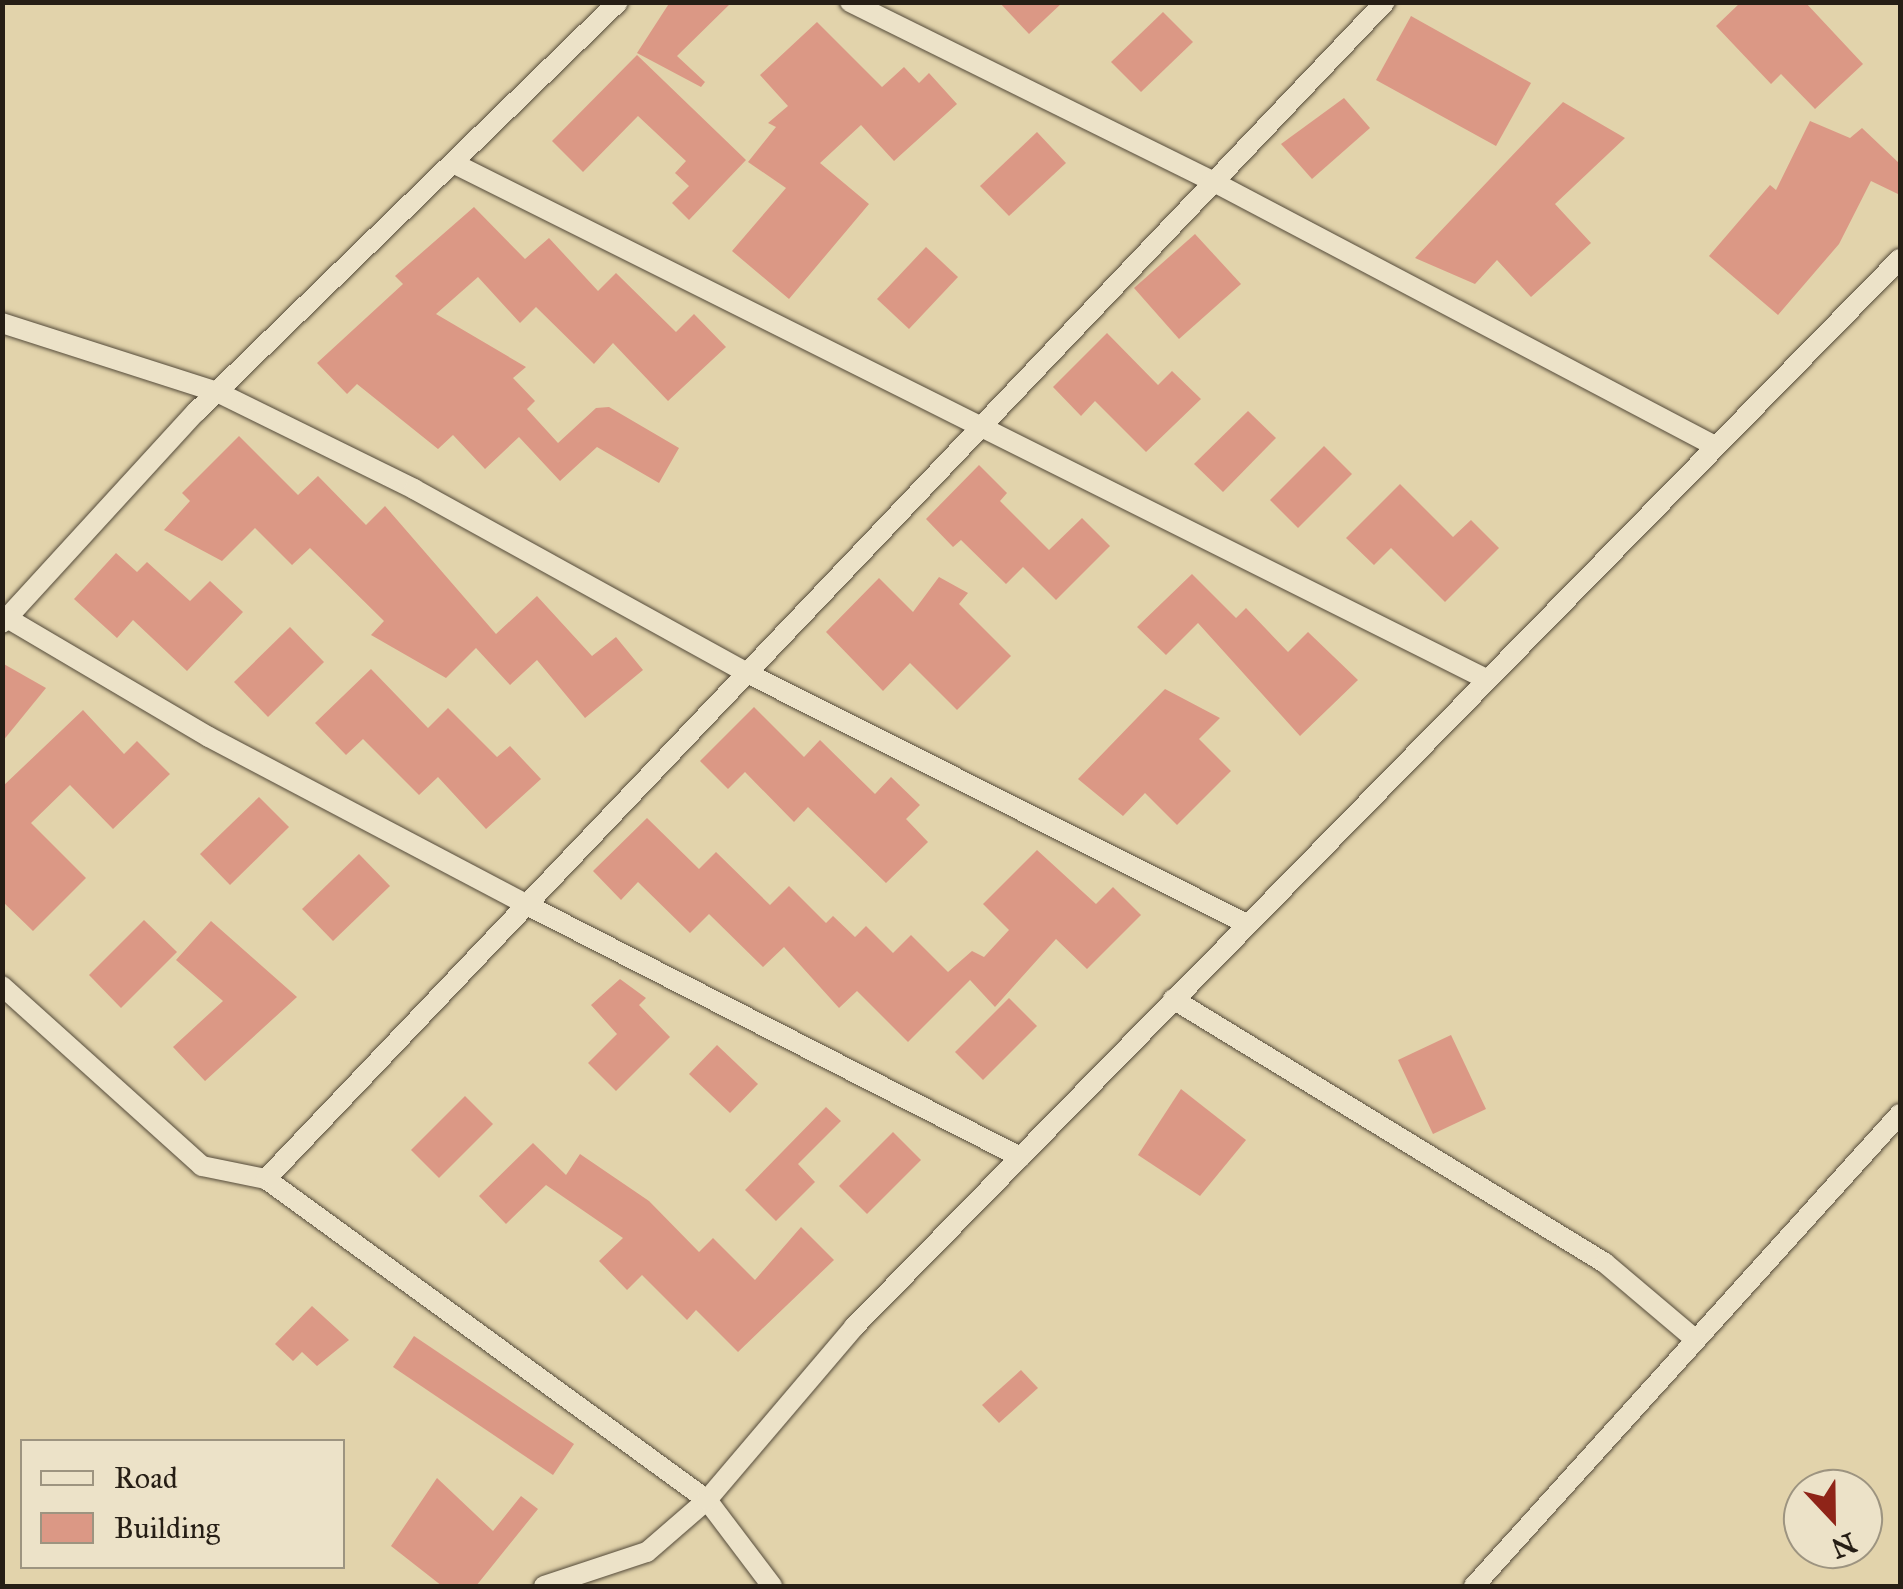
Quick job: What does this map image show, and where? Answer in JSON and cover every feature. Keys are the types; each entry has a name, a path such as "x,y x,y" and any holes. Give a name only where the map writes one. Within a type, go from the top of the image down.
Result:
{"street":[{"path":"618,2 457,165 217,392 5,620 208,737 1020,1158"},
{"path":"850,2 1212,181 1714,445"},
{"path":"266,1180 1385,2"},
{"path":"457,165 1484,678"},
{"path":"544,1586 647,1552 707,1500 854,1326 1714,445 1789,380 1900,258"},
{"path":"2,323 217,392 414,489 749,674 1245,923"},
{"path":"2,986 202,1166 266,1180 707,1500 772,1586"},
{"path":"1173,998 1605,1263 1696,1340"},
{"path":"1474,1586 1900,1114"}],"building":[{"path":"670,2 732,2 677,56 705,82 701,87 637,53"},
{"path":"999,2 1063,2 1029,34"},
{"path":"1741,2 1805,2 1863,64 1815,109 1781,74 1771,84 1716,26"},
{"path":"1163,12 1193,42 1141,92 1111,62"},
{"path":"1411,16 1531,83 1496,146 1376,80"},
{"path":"817,22 882,87 904,67 919,83 929,73 957,104 894,161 861,125 820,163 869,204 789,299 732,251 786,188 748,162 776,127 768,123 788,106 760,75"},
{"path":"637,55 746,160 689,220 672,203 689,186 675,173 686,161 638,116 583,172 552,141"},
{"path":"1344,98 1370,128 1312,179 1281,144"},
{"path":"1563,102 1625,138 1555,204 1591,243 1531,297 1497,260 1475,284 1415,258"},
{"path":"1810,121 1850,138 1862,128 1900,164 1900,195 1871,181 1839,244 1778,315 1709,256 1770,185 1776,190"},
{"path":"1037,132 1066,163 1009,216 980,186"},
{"path":"474,207 525,259 549,238 598,291 616,273 676,332 694,314 726,347 668,401 613,343 594,364 536,307 520,323 478,277 436,314 526,367 513,378 535,401 527,409 558,443 596,408 609,407 679,448 659,483 597,447 560,481 519,437 485,469 453,435 438,449 357,384 347,394 317,363 403,284 395,276"},
{"path":"1195,234 1241,284 1179,339 1134,288"},
{"path":"926,247 958,277 909,329 877,299"},
{"path":"1107,333 1158,385 1172,371 1201,399 1146,452 1095,401 1081,416 1053,387"},
{"path":"1248,411 1276,438 1223,492 1194,464"},
{"path":"239,436 298,495 318,476 366,525 385,506 496,634 537,596 592,656 616,637 643,670 585,718 537,660 510,685 476,648 446,678 371,635 384,621 310,548 292,565 255,528 222,561 164,530 190,501 182,493"},
{"path":"1324,446 1352,474 1298,528 1270,500"},
{"path":"979,465 1007,493 1000,501 1049,550 1082,518 1110,546 1056,600 1023,567 1006,584 961,540 953,547 926,519"},
{"path":"1400,484 1453,537 1471,520 1499,548 1445,602 1391,548 1374,565 1346,538"},
{"path":"116,553 137,572 147,562 190,601 210,581 243,612 187,671 133,620 117,638 74,599"},
{"path":"1192,574 1236,618 1246,608 1288,652 1308,632 1358,680 1300,736 1198,623 1166,655 1137,627"},
{"path":"939,577 968,593 959,604 1011,656 957,710 910,663 883,691 826,632 879,578 913,612"},
{"path":"290,627 324,662 268,717 234,682"},
{"path":"2,663 46,688 2,742"},
{"path":"371,669 428,728 448,708 497,757 510,746 541,779 486,829 438,777 419,795 363,739 346,755 315,723"},
{"path":"1165,689 1220,718 1199,739 1231,771 1177,825 1145,793 1123,816 1078,779"},
{"path":"754,707 804,757 820,740 875,794 891,777 920,805 906,819 928,842 886,883 808,807 794,822 745,772 728,789 700,761"},
{"path":"83,710 124,754 137,741 170,774 113,829 70,785 31,823 86,878 33,931 2,901 2,787"},
{"path":"259,797 289,827 230,885 200,854"},
{"path":"647,818 699,869 716,852 770,905 789,886 826,923 833,916 855,937 866,926 893,953 911,935 948,972 972,951 984,957 1009,930 983,904 1037,850 1096,904 1113,887 1141,915 1087,969 1056,939 995,1007 970,980 908,1042 857,991 839,1008 784,947 763,967 709,914 690,933 638,882 621,900 593,871"},
{"path":"359,854 390,886 333,941 302,909"},
{"path":"144,920 177,952 121,1008 89,975"},
{"path":"211,921 297,997 205,1081 173,1047 223,1001 176,960"},
{"path":"620,979 646,998 639,1005 670,1037 616,1091 588,1063 617,1034 591,1005"},
{"path":"1009,998 1037,1026 983,1080 955,1052"},
{"path":"1451,1035 1486,1109 1433,1134 1398,1060"},
{"path":"717,1045 758,1084 730,1113 689,1074"},
{"path":"1181,1089 1246,1140 1200,1196 1138,1155"},
{"path":"465,1096 493,1124 439,1178 411,1150"},
{"path":"826,1107 841,1121 798,1164 815,1182 776,1221 745,1190"},
{"path":"893,1132 921,1160 867,1214 839,1186"},
{"path":"533,1143 566,1175 580,1154 649,1201 699,1252 713,1238 755,1280 801,1227 834,1260 738,1352 696,1310 687,1320 642,1275 627,1290 599,1261 623,1238 546,1185 506,1224 479,1196"},
{"path":"312,1306 349,1340 317,1366 302,1352 293,1361 275,1344"},
{"path":"414,1336 574,1444 553,1475 393,1367"},
{"path":"1021,1370 1038,1388 999,1423 982,1405"},
{"path":"437,1478 493,1531 521,1496 538,1509 476,1586 442,1586 391,1546"}]}
